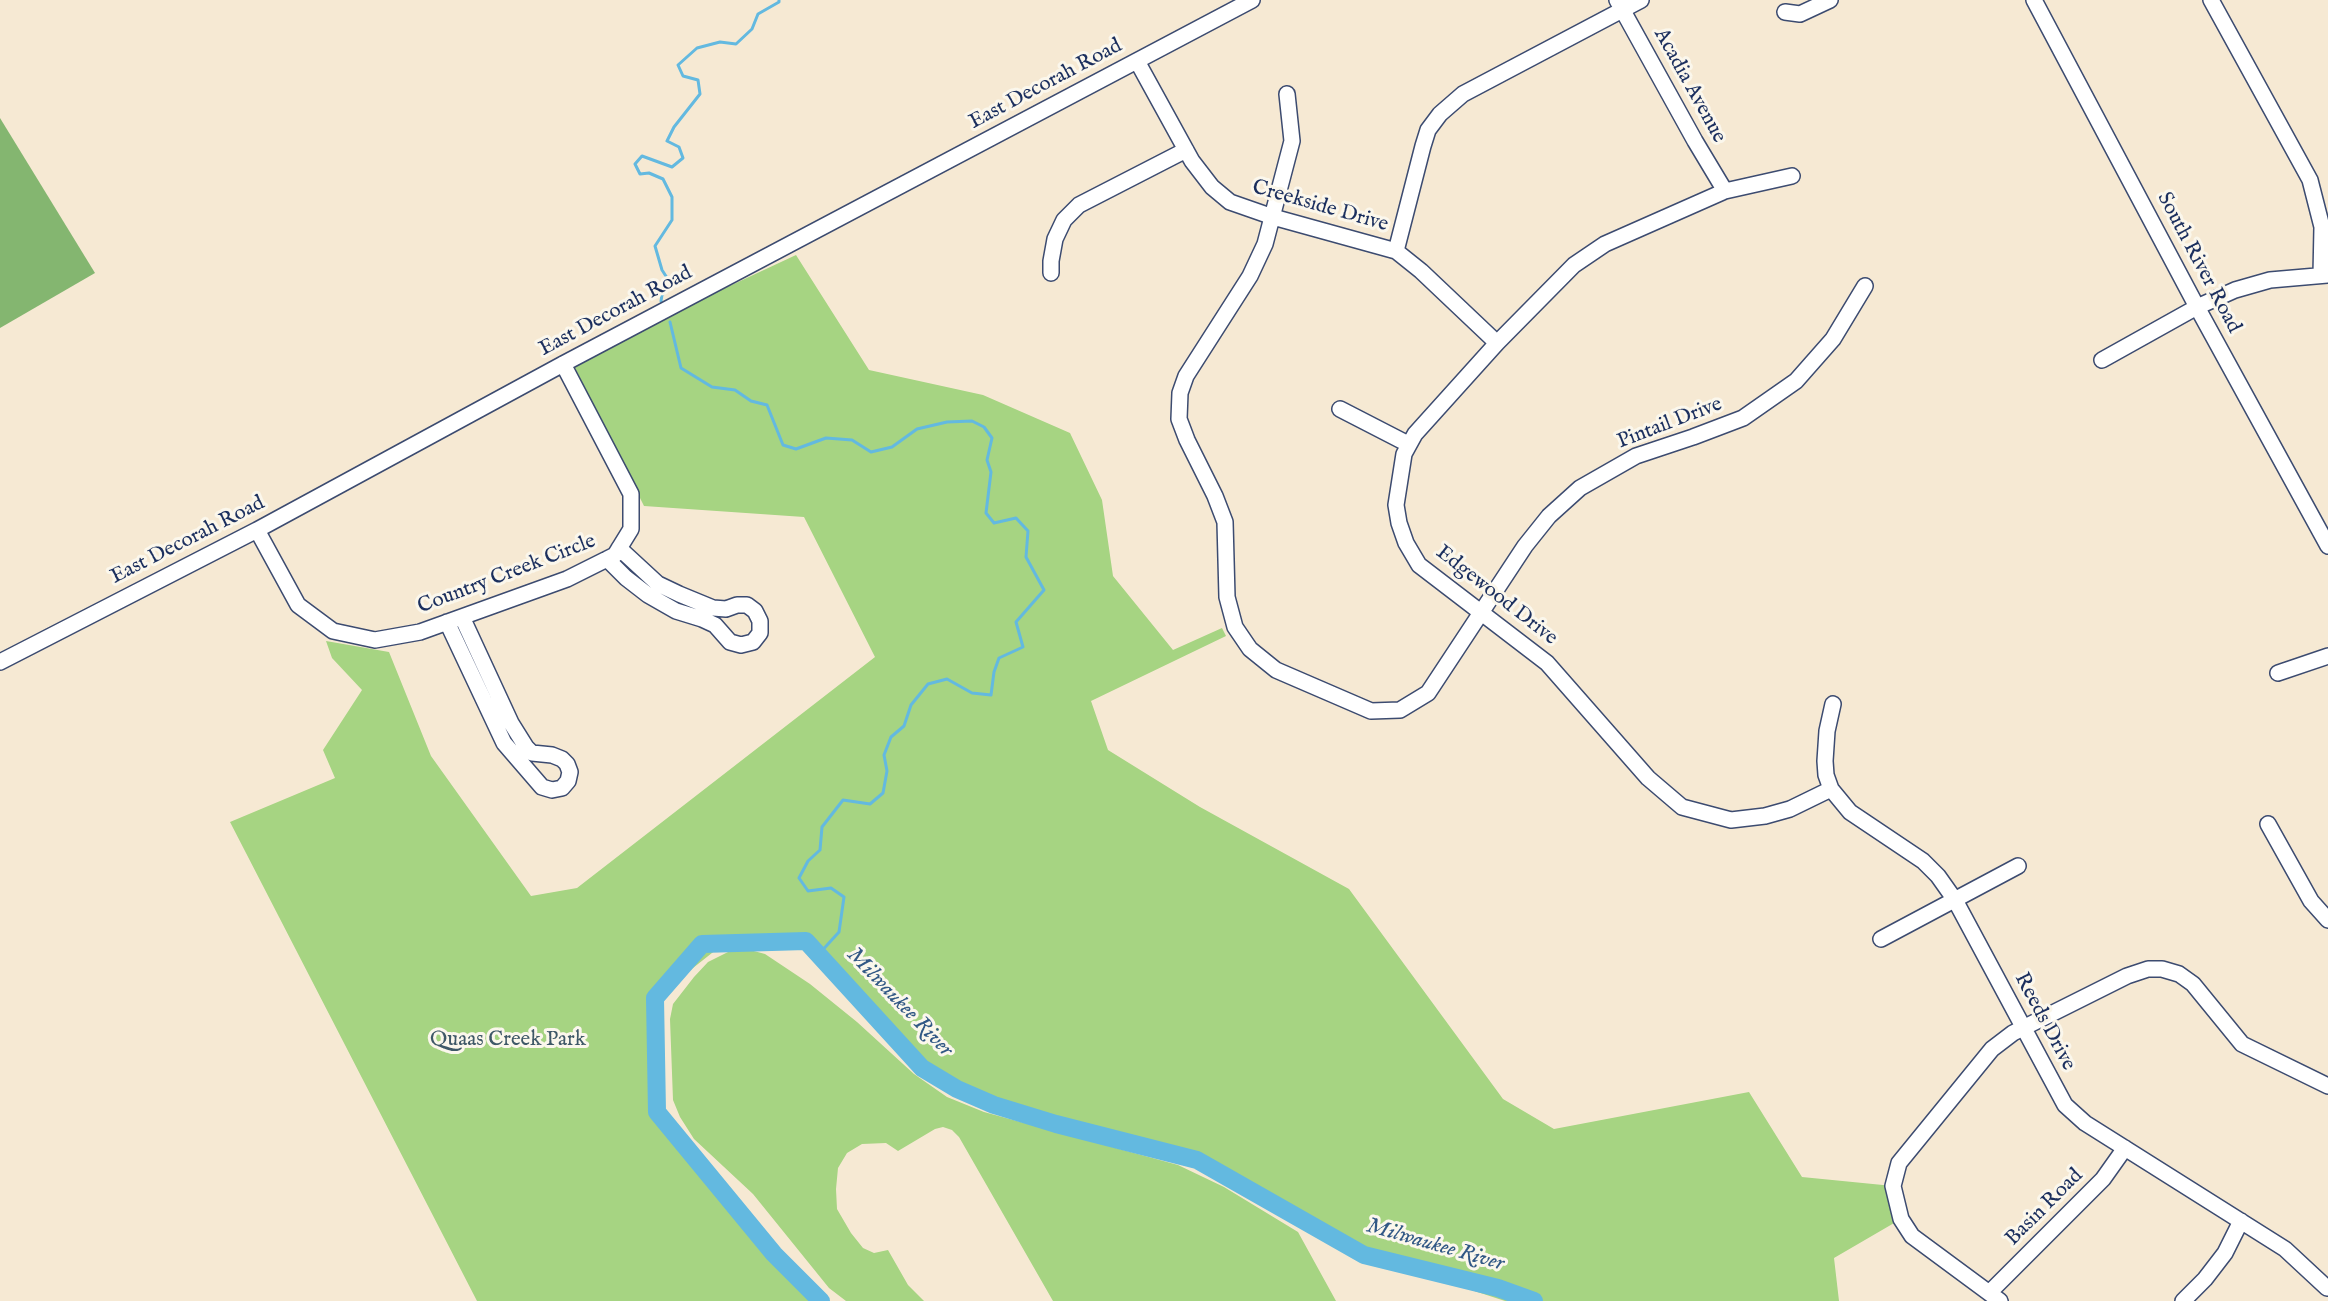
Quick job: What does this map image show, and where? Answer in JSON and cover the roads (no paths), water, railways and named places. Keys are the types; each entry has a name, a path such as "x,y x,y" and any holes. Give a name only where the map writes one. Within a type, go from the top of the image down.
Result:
{"street":[{"name":"East Decorah Road","path":"0,662 257,530 562,364 1252,0"},
{"path":"1396,252 1428,130 1440,114 1463,94 1620,5 1641,0"},
{"path":"1785,12 1800,14 1830,0"},
{"name":"South River Road","path":"2034,0 2197,307 2328,546"},
{"path":"2102,360 2197,307 2235,290 2270,280 2325,275 2322,227 2310,180 2211,0"},
{"name":"Acadia Avenue","path":"1620,5 1725,191"},
{"name":"Creekside Drive","path":"1137,61 1186,150 1212,187 1230,202 1273,217 1396,252 1422,271 1497,343"},
{"path":"1273,217 1292,141 1287,94"},
{"path":"1051,273 1055,240 1064,220 1079,206 1186,150"},
{"name":"Edgewood Drive","path":"1792,176 1725,191 1605,244 1574,265 1497,343 1408,444 1404,454 1396,505 1406,543 1419,565 1547,663 1648,778 1682,807 1731,820 1765,816 1790,808 1831,789"},
{"name":"Pintail Drive","path":"1273,217 1265,244 1250,276 1186,376 1180,393 1179,418 1225,522 1227,597 1235,627 1250,649 1276,670 1371,711 1400,710 1428,693 1525,546 1549,516 1580,488 1636,456 1743,418 1796,381 1833,339 1865,286"},
{"name":"Country Creek Circle","path":"257,530 298,605 333,631 375,640 420,632 567,579 615,555 631,529 631,494 562,364"},
{"path":"1340,409 1408,444"},
{"path":"607,559 648,595 676,611 715,625 730,642 741,645 753,642 760,633 760,621 755,611 747,605 737,605 726,609 713,608 678,594 658,584 619,548"},
{"path":"454,619 526,747 532,753 552,755 567,764 570,772 568,781 562,788 552,790 543,787 504,742 454,619"},
{"path":"2278,673 2328,656"},
{"name":"Reeds Drive","path":"1833,704 1825,746 1826,775 1831,789 1850,813 1923,861 1938,876 1955,900 2065,1105 2085,1124 2285,1249 2327,1288"},
{"path":"2268,824 2311,901 2328,920"},
{"path":"1881,939 2018,866"},
{"path":"1994,1297 1912,1236 1901,1219 1893,1186 1899,1163 1992,1048 2024,1028 2127,976 2148,969 2162,969 2178,974 2193,984 2242,1044 2328,1086"},
{"name":"Basin Road","path":"1994,1297 2103,1179 2124,1148"},
{"path":"2183,1301 2205,1279 2225,1253 2241,1221"}],"waterway":[{"path":"661,301 662,295 671,284 662,270 655,246 672,220 672,197 663,179 649,173 640,174 635,164 642,156 672,167 683,158 679,147 667,141 674,127 700,94 698,80 683,76 678,65 697,48 720,42 736,44 752,29 758,14 779,0"},
{"path":"670,322 681,368 712,387 735,390 751,401 767,405 783,445 796,449 826,438 852,440 871,452 892,447 917,429 947,422 972,421 984,427 992,438 987,460 991,472 986,513 994,523 1016,518 1028,531 1026,557 1044,590 1016,622 1023,647 999,658 994,672 991,695 972,693 947,679 928,684 911,705 904,726 891,737 884,755 887,771 883,793 870,804 843,800 822,827 820,850 808,861 799,878 808,891 831,888 844,897 839,932 818,955"},
{"name":"Milwaukee River","path":"821,1301 774,1254 657,1112 655,998 702,944 806,941 922,1068 957,1089 994,1105 1056,1124 1197,1160 1364,1255 1498,1288 1534,1301"}],"park label":[{"name":"Quaas Creek Park","path":"508,1041"}]}
